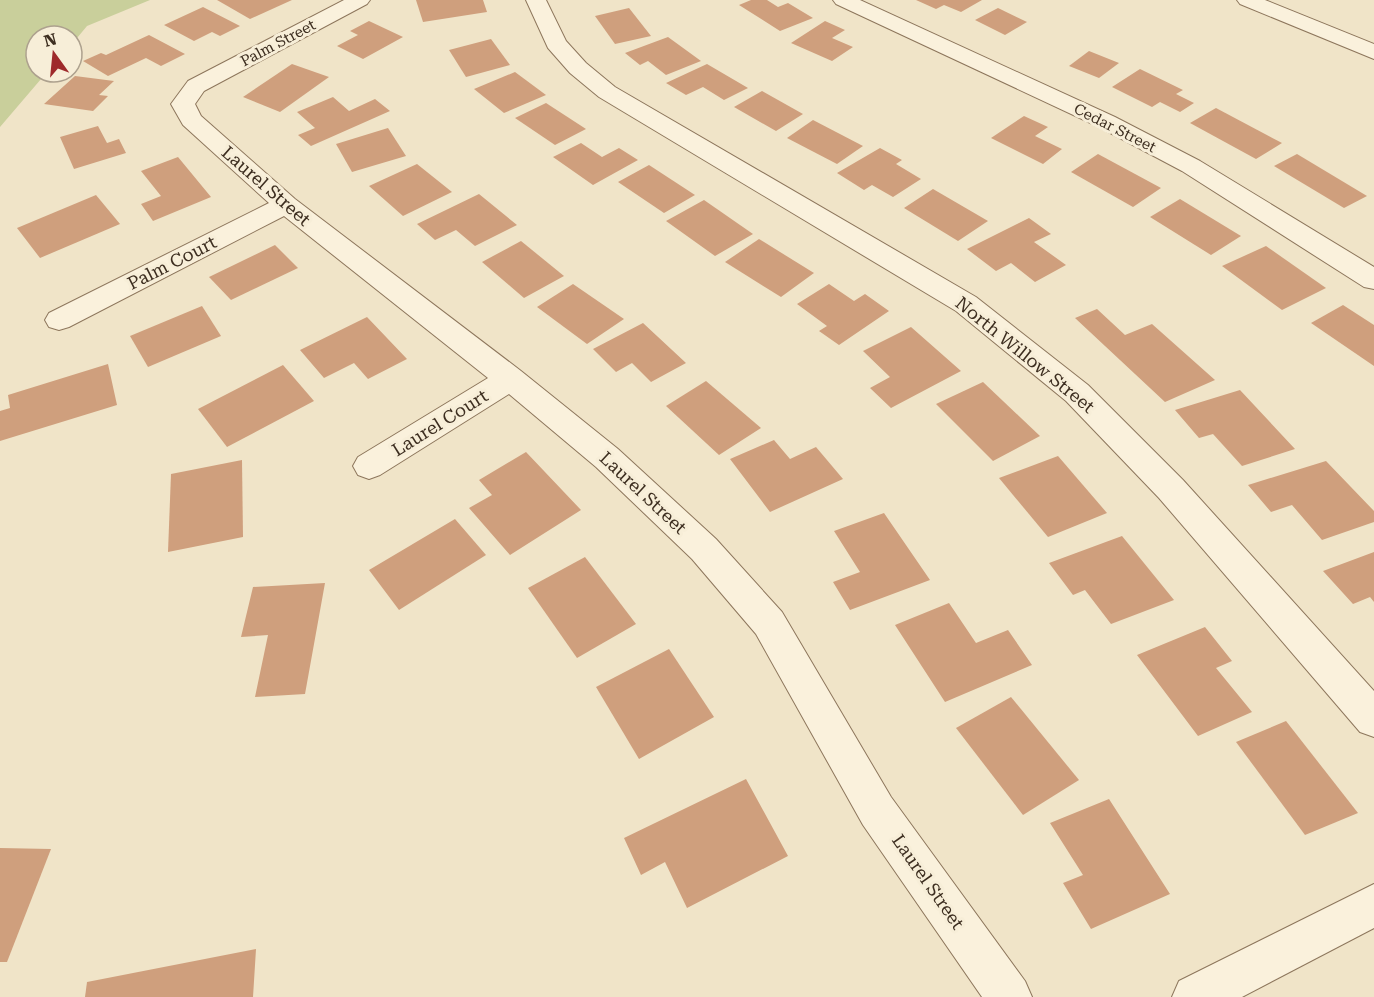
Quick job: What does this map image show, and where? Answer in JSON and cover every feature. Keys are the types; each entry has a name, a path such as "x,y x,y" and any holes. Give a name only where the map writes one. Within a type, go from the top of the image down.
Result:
{"street":[{"name":"Palm Street","path":"195,86 360,0"},
{"name":"North Willow Street","path":"536,0 556,43 578,68 607,92 966,304 1077,393 1171,489 1374,719"},
{"name":"Cedar Street","path":"843,0 1107,122 1181,161 1374,280"},
{"path":"1248,0 1374,52"},
{"name":"Laurel Street","path":"195,86 183,104 191,120 286,206 510,379 607,458 696,541 769,623 877,811 1009,997"},
{"name":"Palm Court","path":"59,320 286,206"},
{"name":"Laurel Court","path":"369,466 510,379"},
{"path":"1195,997 1374,905"}],"green space":[{"path":"0,0 150,0 87,26 84,30 84,24 24,24 24,84 37,84 0,127"}],"building":[{"path":"217,0 292,0 250,19"},
{"path":"416,0 483,0 487,12 423,22"},
{"path":"751,0 767,0 778,7 788,3 813,18 780,31 739,5"},
{"path":"916,0 982,0 961,12 944,5 936,9"},
{"path":"203,7 240,26 220,36 212,32 194,41 164,25"},
{"path":"629,8 651,36 615,44 595,16"},
{"path":"998,8 1027,22 1005,35 975,20"},
{"path":"369,21 403,37 363,59 337,46 358,35 350,31"},
{"path":"825,21 845,30 832,38 853,47 832,61 791,43"},
{"path":"149,35 185,54 161,66 146,58 108,76 84,62 101,53 106,55"},
{"path":"668,37 701,61 666,75 648,61 640,65 625,53"},
{"path":"491,39 510,65 466,77 449,50"},
{"path":"1089,51 1119,63 1099,78 1069,66"},
{"path":"292,64 329,77 280,112 243,97"},
{"path":"707,64 748,88 724,100 703,87 686,95 666,83"},
{"path":"1140,69 1183,90 1176,94 1194,103 1180,112 1160,102 1152,107 1112,87"},
{"path":"515,72 546,95 504,113 474,89"},
{"path":"84,77 114,81 99,95 108,96 93,111 44,104 66,84 84,84"},
{"path":"762,91 803,114 776,131 734,107"},
{"path":"333,97 349,111 375,99 390,111 311,146 298,135 315,128 297,112"},
{"path":"546,103 586,129 555,145 515,118"},
{"path":"1216,108 1282,143 1256,159 1190,123"},
{"path":"1024,116 1048,127 1035,136 1062,149 1043,164 991,138"},
{"path":"813,120 863,146 837,164 787,138"},
{"path":"98,126 107,143 119,139 126,153 74,169 60,137"},
{"path":"388,128 406,156 352,172 336,144"},
{"path":"581,143 602,157 619,148 638,160 593,185 553,157"},
{"path":"880,148 902,160 896,164 921,179 893,197 872,185 864,190 837,173"},
{"path":"1098,154 1161,188 1133,207 1071,172"},
{"path":"1297,154 1367,196 1344,208 1274,166"},
{"path":"178,157 211,197 153,221 141,204 161,196 141,171"},
{"path":"417,164 452,192 403,216 369,186"},
{"path":"649,165 695,195 664,213 618,182"},
{"path":"933,189 988,221 958,241 904,208"},
{"path":"479,194 517,225 475,246 456,230 435,240 417,224"},
{"path":"96,195 120,224 40,258 17,228"},
{"path":"1180,199 1241,236 1211,255 1150,217"},
{"path":"704,200 753,234 715,256 666,221"},
{"path":"1029,218 1051,234 1034,242 1066,265 1035,282 1011,263 996,271 967,249"},
{"path":"759,239 814,273 781,297 725,262"},
{"path":"521,241 564,276 524,298 482,262"},
{"path":"275,245 298,268 231,300 209,277"},
{"path":"1266,246 1326,288 1282,310 1222,266"},
{"path":"573,284 624,319 587,344 537,307"},
{"path":"829,284 854,301 865,294 889,311 839,345 819,331 827,326 797,304"},
{"path":"1343,305 1374,325 1374,366 1311,323"},
{"path":"202,306 221,336 148,367 130,336"},
{"path":"1097,309 1125,335 1152,324 1215,380 1165,402 1075,318"},
{"path":"367,317 407,359 368,379 354,363 324,378 300,350"},
{"path":"643,323 686,363 651,382 632,363 616,372 593,349"},
{"path":"911,327 961,371 891,408 870,388 890,377 863,351"},
{"path":"108,364 117,405 0,441 0,411 10,408 8,395"},
{"path":"283,365 314,401 227,447 198,409"},
{"path":"706,381 761,428 719,455 666,406"},
{"path":"983,382 1040,436 993,461 936,404"},
{"path":"1240,390 1295,449 1242,466 1213,434 1199,438 1175,410"},
{"path":"774,440 790,459 816,447 843,479 770,512 730,459"},
{"path":"526,452 581,510 510,555 469,508 492,495 479,480"},
{"path":"1058,456 1107,513 1048,537 999,478"},
{"path":"242,460 243,537 168,552 171,474"},
{"path":"1326,461 1374,511 1374,522 1322,540 1292,505 1271,512 1248,485"},
{"path":"884,513 930,580 850,610 833,582 860,572 834,531"},
{"path":"455,519 486,555 399,610 369,570"},
{"path":"1122,536 1174,600 1111,624 1085,590 1073,595 1049,563"},
{"path":"1374,552 1374,602 1370,597 1353,604 1323,571"},
{"path":"585,557 636,624 577,658 528,588"},
{"path":"325,583 305,694 255,697 268,635 241,637 253,587"},
{"path":"949,603 976,643 1008,630 1032,665 945,702 895,625"},
{"path":"1205,627 1232,661 1216,668 1252,712 1198,736 1137,655"},
{"path":"669,649 714,717 639,759 596,687"},
{"path":"1011,697 1079,780 1023,815 956,728"},
{"path":"1286,721 1358,813 1305,835 1236,742"},
{"path":"746,779 788,856 687,908 665,862 641,875 624,838"},
{"path":"1109,799 1170,894 1091,929 1063,883 1083,875 1050,823"},
{"path":"0,848 51,849 7,962 0,962"},
{"path":"256,949 253,997 85,997 87,982"}]}
